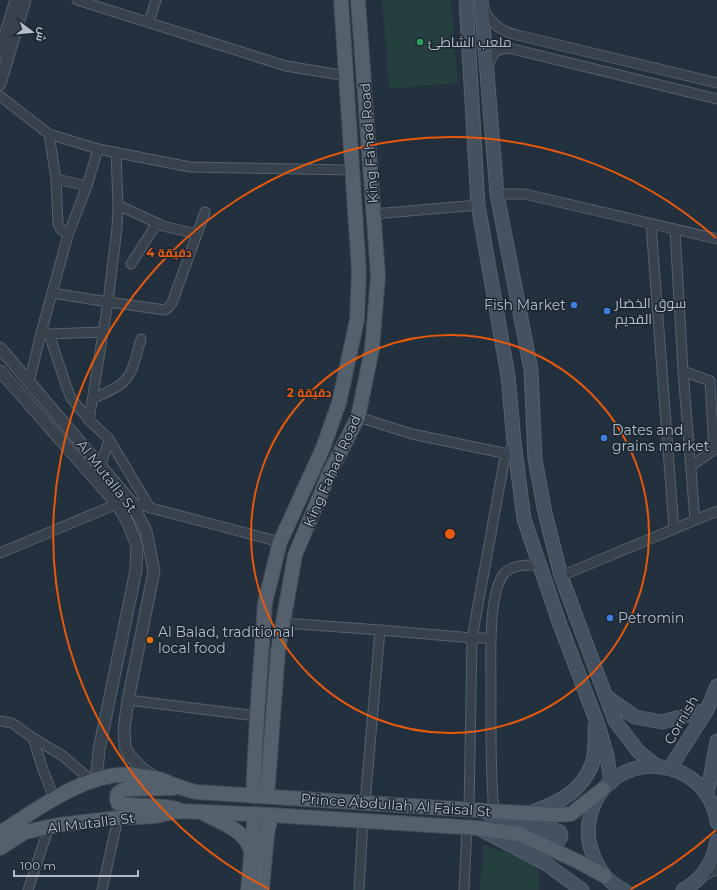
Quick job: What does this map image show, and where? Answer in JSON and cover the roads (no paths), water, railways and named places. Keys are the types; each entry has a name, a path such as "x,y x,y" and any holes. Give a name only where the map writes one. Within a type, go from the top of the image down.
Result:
{"main road":[{"path":"466,0 478,205 508,376 511,448 524,520 559,622 608,756 607,785"},
{"path":"481,0 497,194 531,370 535,459 545,513 561,576 608,698 615,721 638,751 656,766"},
{"path":"342,3 358,2"},
{"name":"King Fahad Road","path":"260,796 269,765 278,651 295,555 330,472 358,417 372,349 378,276 358,2"},
{"name":"King Fahad Road","path":"260,796 254,766 265,603 280,542 323,448 334,418 341,396 357,320 359,271 342,3"},
{"name":"Cornish","path":"670,768 707,710 717,686"},
{"path":"608,698 635,717 662,722 707,710"},
{"path":"528,814 553,805 569,795 584,778 592,764 595,743 595,717"},
{"path":"708,795 717,742"},
{"path":"254,766 261,770 267,768 269,765"},
{"path":"624,890 605,876 594,861 589,843 588,824 593,806 607,785 624,773 640,767 656,766 670,768 685,774 697,783 708,795 716,814"},
{"name":"Al Mutalla St","path":"0,833 54,798 94,780 113,776 133,775 157,779 181,788"},
{"name":"Prince Abdullah Al Faisal St","path":"181,788 196,792 554,815 570,814 607,785"},
{"path":"181,788 126,789 121,790 118,793 117,799 118,803 124,804 165,806 202,813 237,832 245,839 252,853"},
{"name":"Al Mutalla St","path":"0,848 25,832 49,827 118,818 156,816 191,811"},
{"name":"Prince Abdullah Al Faisal St","path":"191,811 472,827 519,834 605,876"},
{"path":"482,811 498,818 539,825 560,832 562,835 555,843 535,836 519,834"},
{"path":"248,890 255,814"},
{"path":"262,890 267,834 271,815"},
{"path":"472,827 545,862 582,890"},
{"path":"253,830 261,828 265,830 267,834"},
{"path":"684,890 703,875 714,855 717,842"}],"street":[{"path":"0,52 16,0"},
{"path":"0,84 25,0"},
{"path":"77,0 286,66 347,76"},
{"path":"149,22 156,0"},
{"path":"481,0 485,12 491,21 504,31 717,83"},
{"path":"487,73 492,55 497,50 509,48 717,99"},
{"path":"0,96 49,134 98,149 190,167 353,170"},
{"path":"49,134 56,179 58,224 60,228 68,235"},
{"path":"29,382 45,333 52,293 68,235 87,186 98,149"},
{"path":"89,420 94,398 108,302 118,205 116,152"},
{"path":"56,179 87,186"},
{"path":"497,194 525,194 717,239"},
{"path":"118,205 157,223 197,234"},
{"path":"374,214 478,205"},
{"path":"52,293 165,310 169,307 205,212"},
{"path":"131,264 157,223"},
{"path":"651,224 674,529"},
{"path":"675,230 695,520"},
{"path":"45,333 103,332"},
{"path":"45,333 71,398 89,420 109,439 150,508"},
{"path":"94,398 118,386 127,378 132,368 141,339"},
{"name":"Al Mutalla St","path":"0,348 132,503 146,531 154,571 128,700 124,729 125,747 130,756 144,770 157,779"},
{"name":"Al Mutalla St","path":"0,371 117,504 128,523 137,546 136,570 94,780"},
{"path":"684,371 713,381 715,452 691,466"},
{"path":"358,417 412,434 511,448 504,462 472,638 482,811"},
{"path":"101,465 109,439"},
{"path":"132,503 280,542"},
{"path":"0,553 117,504"},
{"path":"561,576 717,511"},
{"path":"482,811 491,760 491,638 495,597 498,584 504,574 512,568 522,565 540,565"},
{"path":"284,623 472,638 491,638"},
{"path":"365,803 380,630"},
{"path":"128,700 257,716"},
{"path":"0,721 12,723 63,756 94,780"},
{"path":"33,738 54,798"},
{"path":"102,890 118,818"},
{"path":"359,890 364,820"},
{"path":"28,890 49,827"},
{"path":"464,890 472,827"},
{"path":"703,875 717,868"}],"place":[{"name":"ملعب الشاطئ","path":"420,42"},
{"name":"Fish Market","path":"574,305"},
{"name":"سوق الخضار القديم","path":"607,311"},
{"name":"Dates and grains market","path":"604,438"},
{"name":"Petromin","path":"610,618"},
{"name":"Al Balad, traditional local food","path":"150,640"}]}
